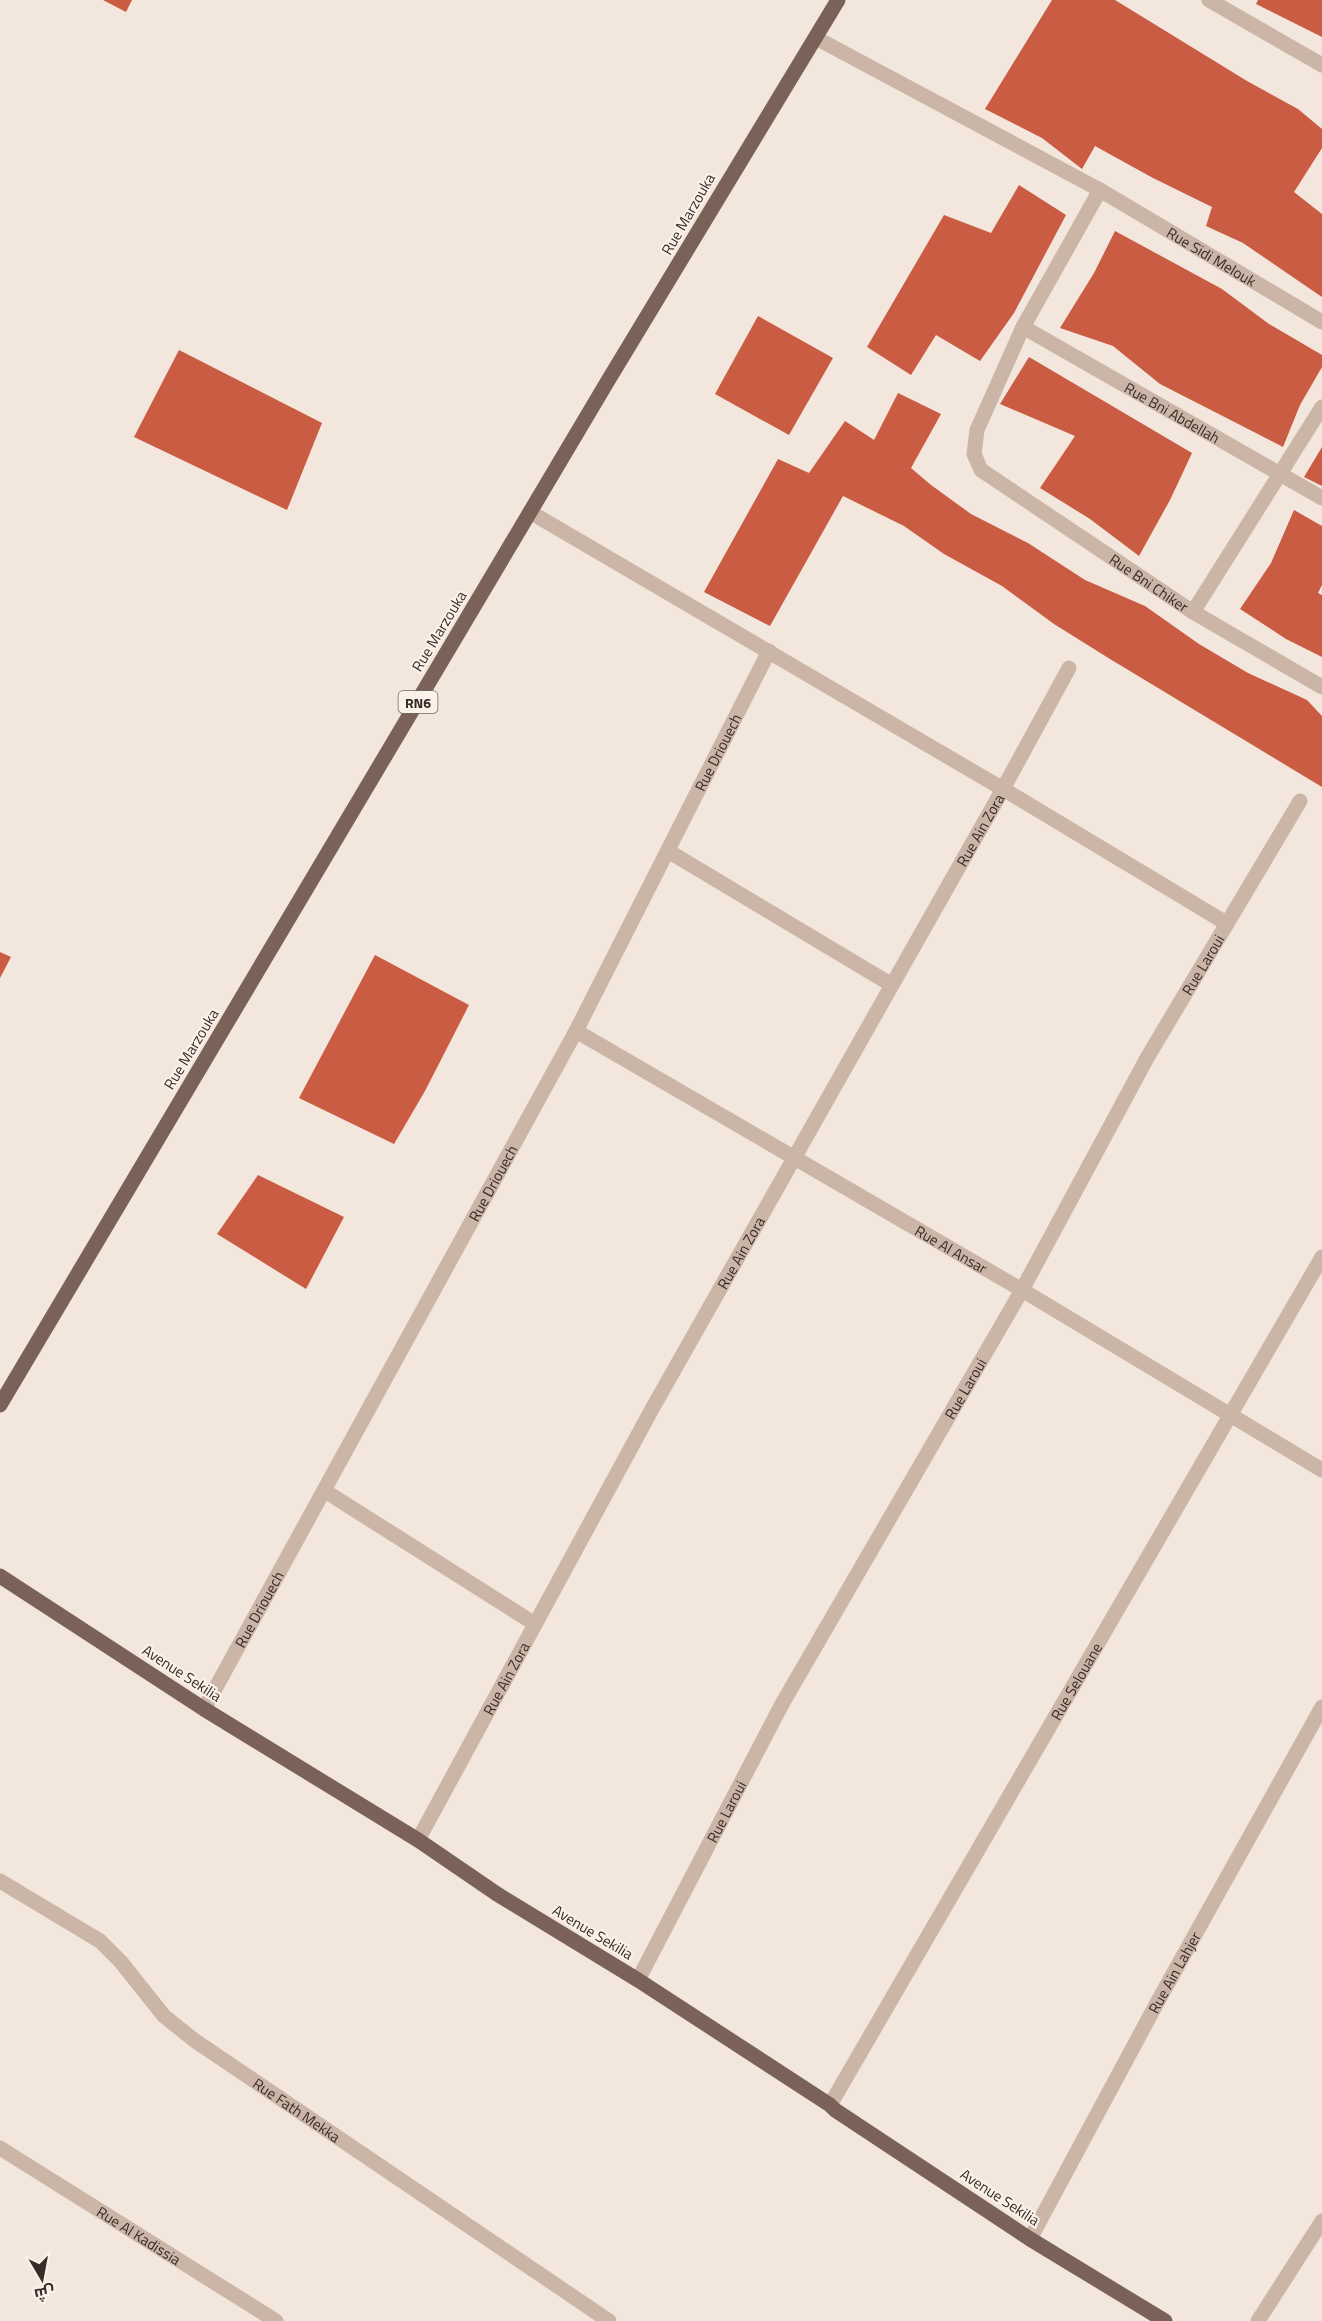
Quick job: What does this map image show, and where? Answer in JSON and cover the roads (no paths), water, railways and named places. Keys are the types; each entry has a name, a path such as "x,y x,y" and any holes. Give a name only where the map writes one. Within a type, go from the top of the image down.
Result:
{"main road":[{"name":"Rue Marzouka","path":"0,1405 530,512 838,0"},
{"name":"Avenue Sekilia","path":"0,1575 204,1709 418,1840 497,1894 638,1980 830,2104 835,2110 1030,2239 1165,2321"}],"street":[{"path":"1209,0 1322,65"},
{"name":"Rue Sidi Melouk","path":"816,38 1100,190 1322,322"},
{"path":"1023,327 1100,190"},
{"name":"Rue Bni Chiker","path":"1023,327 977,430 974,454 981,470 1193,612 1322,687"},
{"name":"Rue Bni Abdellah","path":"1023,327 1322,498"},
{"path":"1193,612 1322,407"},
{"path":"530,512 1003,789 1226,923"},
{"name":"Rue Driouech","path":"204,1709 576,1031 769,651"},
{"name":"Rue Ain Zora","path":"418,1840 652,1409 1003,789 1069,668"},
{"name":"Rue Laroui","path":"638,1980 782,1704 1022,1290 1147,1058 1300,801"},
{"path":"668,851 892,985"},
{"name":"Rue Al Ansar","path":"576,1031 795,1156 1322,1470"},
{"name":"Rue Selouane","path":"830,2104 1322,1257"},
{"path":"325,1491 536,1624"},
{"name":"Rue Ain Lahjer","path":"1030,2239 1158,2001 1322,1707"},
{"name":"Rue Fath Mekka","path":"0,1881 100,1941 121,1962 164,2016 194,2040 609,2321"},
{"name":"Rue Al Kadissia","path":"0,2148 276,2321"},
{"path":"1258,2321 1322,2220"}]}
